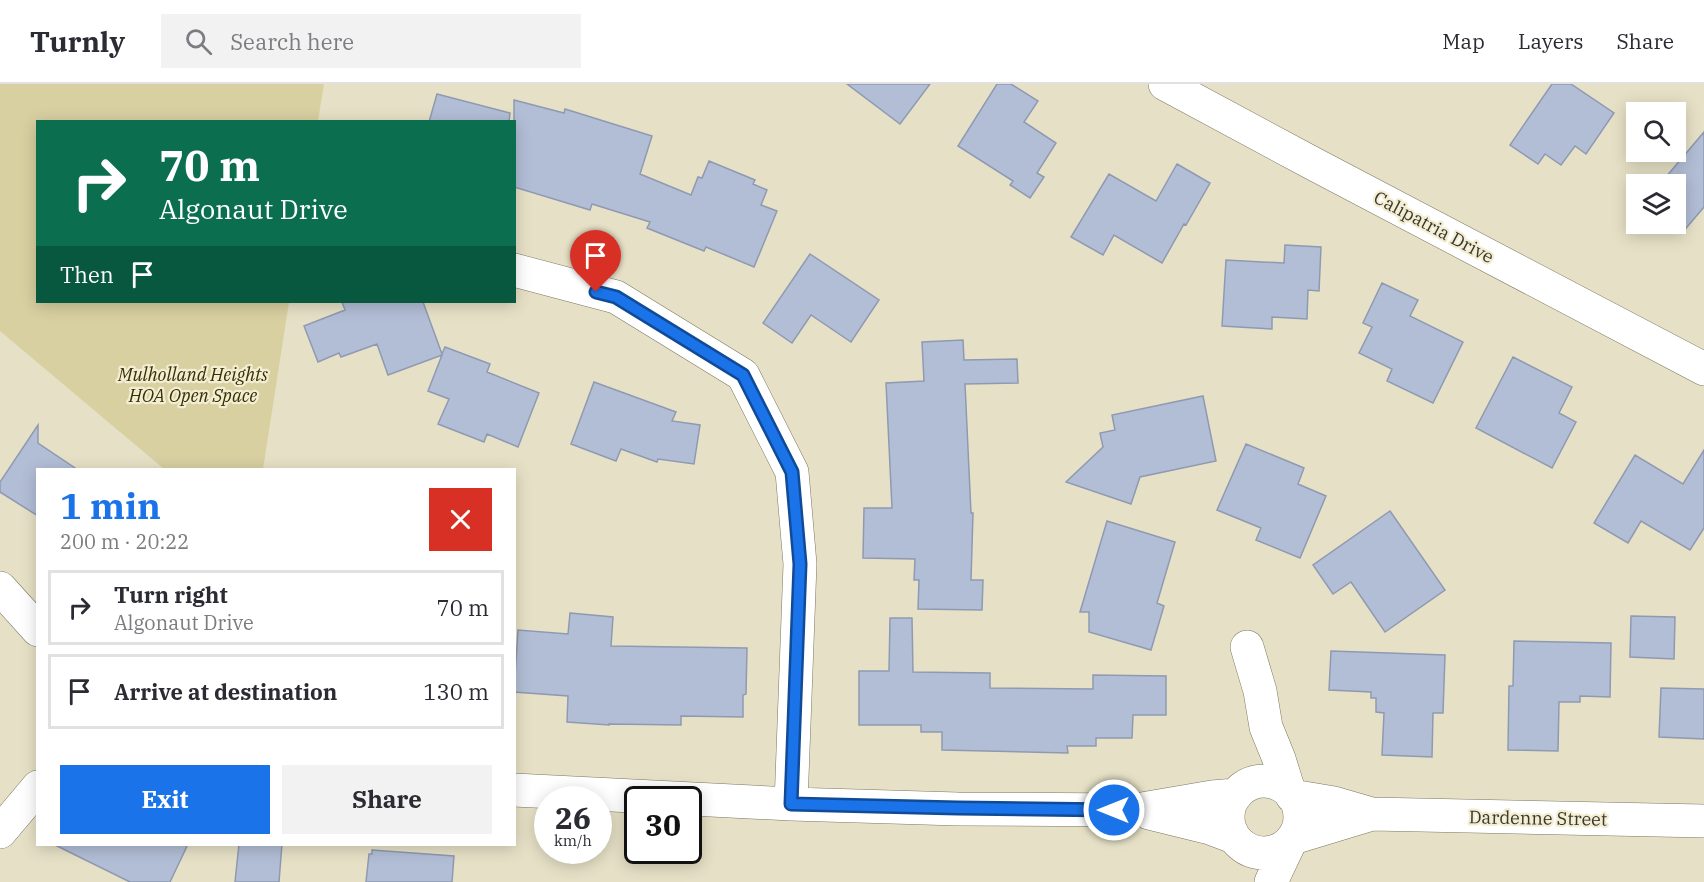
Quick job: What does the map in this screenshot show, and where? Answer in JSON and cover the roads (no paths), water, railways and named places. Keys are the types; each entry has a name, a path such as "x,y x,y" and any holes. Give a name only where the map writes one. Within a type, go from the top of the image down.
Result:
{"street":[{"name":"Calipatria Drive","path":"1165,84 1704,369"},
{"path":"516,271 616,297 743,375 792,472 800,564 791,804"},
{"path":"0,588 36,628"},
{"path":"1247,647 1260,691 1266,727 1291,794 1300,811 1300,822 1296,833 1271,882"},
{"path":"1266,727 1240,791 1230,805 1228,817 1230,829 1245,848 1257,852 1269,853 1281,849 1291,840"},
{"path":"516,790 791,804 1136,810 1240,791 1257,782 1280,785 1291,794"},
{"path":"0,832 36,790"},
{"name":"Dardenne Street","path":"1291,794 1372,814 1704,821"},
{"path":"1136,810 1210,828 1237,839 1253,882"},
{"name":"Dardenne Street","path":"1291,840 1372,814"}],"park label":[{"name":"Mulholland Heights HOA Open Space","path":"193,384"}]}
